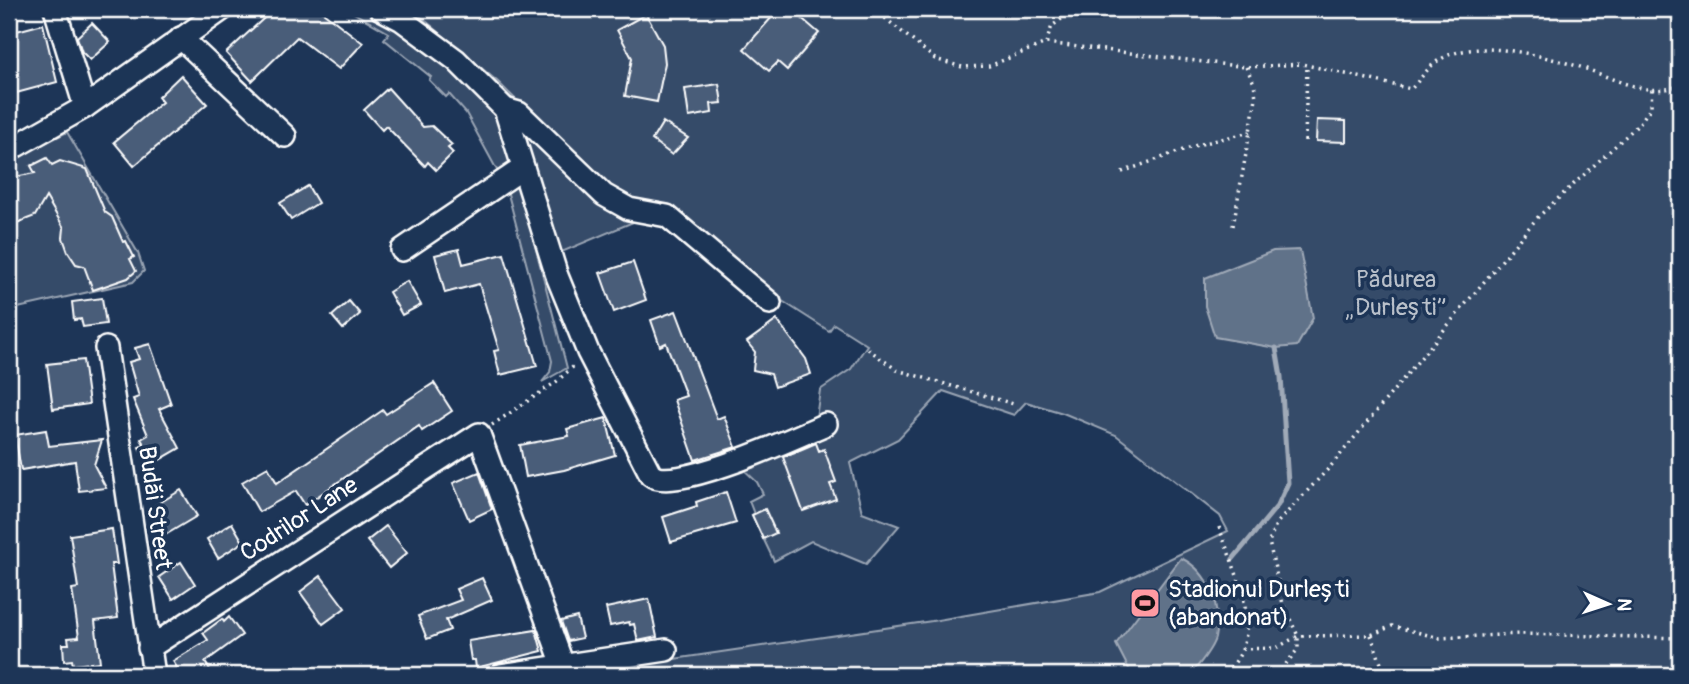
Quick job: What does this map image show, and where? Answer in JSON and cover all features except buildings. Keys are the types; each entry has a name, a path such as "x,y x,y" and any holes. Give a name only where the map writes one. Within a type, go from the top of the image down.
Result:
{"street":[{"path":"55,9 86,107"},
{"path":"9,150 86,107 223,9"},
{"path":"380,9 402,20 456,60 505,109 556,276 618,414 656,480 699,472 751,456 826,424"},
{"path":"181,38 285,136"},
{"path":"505,109 519,113 604,195 629,209 667,216 770,303"},
{"path":"402,250 523,168"},
{"name":"Budăi Street","path":"106,348 154,675"},
{"path":"479,434 563,665"},
{"name":"Codrilor Lane","path":"149,648 479,434"},
{"path":"501,675 666,650"}],"path":[{"path":"874,9 935,59 962,67 989,66 1046,44 1246,66 1307,65 1411,89 1438,60 1455,52 1494,49 1577,66 1636,88 1680,85"},
{"path":"1046,44 1052,26 1075,9"},
{"path":"1305,141 1307,65"},
{"path":"1233,226 1256,98 1254,83 1246,66"},
{"path":"1277,675 1298,649 1298,636 1283,604 1269,542 1276,524 1330,467 1537,218 1639,124 1651,107 1652,87"},
{"path":"1122,172 1197,145 1250,132"},
{"path":"868,349 897,370 1017,405"},
{"path":"479,434 556,382 588,352"},
{"path":"1219,527 1246,615 1242,649 1226,675"},
{"path":"1242,649 1276,648 1298,636 1371,635 1392,626 1440,639 1520,634 1680,638"},
{"path":"1371,635 1385,675"}],"green space":[{"path":"347,9 369,9 386,17 453,65 499,117 517,166 498,172 466,113 449,94 446,97 429,80 431,77 384,39 389,33"},
{"name":"Pădurea „Durlești”","path":"405,9 1680,9 1680,675 566,675 932,621 1100,592 1228,531 1220,516 1116,435 1063,413 1026,402 1014,415 943,391 898,439 850,463 862,512 899,526 866,564 811,541 774,561 752,515 754,514 749,501 763,494 757,482 741,467 816,418 820,390 851,369 867,345 834,324 829,331 603,186 498,82 420,16"},
{"path":"517,124 638,220 557,254"},
{"path":"67,132 138,253 144,271 133,282 9,310 9,161"},
{"path":"519,184 567,368 542,382 550,372 552,361 507,190"}],"shaded area":[{"path":"1300,250 1313,318 1297,346 1276,348 1215,337 1205,306 1205,278 1273,251"},
{"path":"1181,558 1200,572 1212,592 1217,614 1213,643 1191,675 1132,675 1116,644"}],"waterway":[{"path":"1233,559 1278,505 1288,483 1281,377 1276,348"}],"place":[{"name":"Stadionul Durlești (abandonat)","path":"1145,603"}]}
